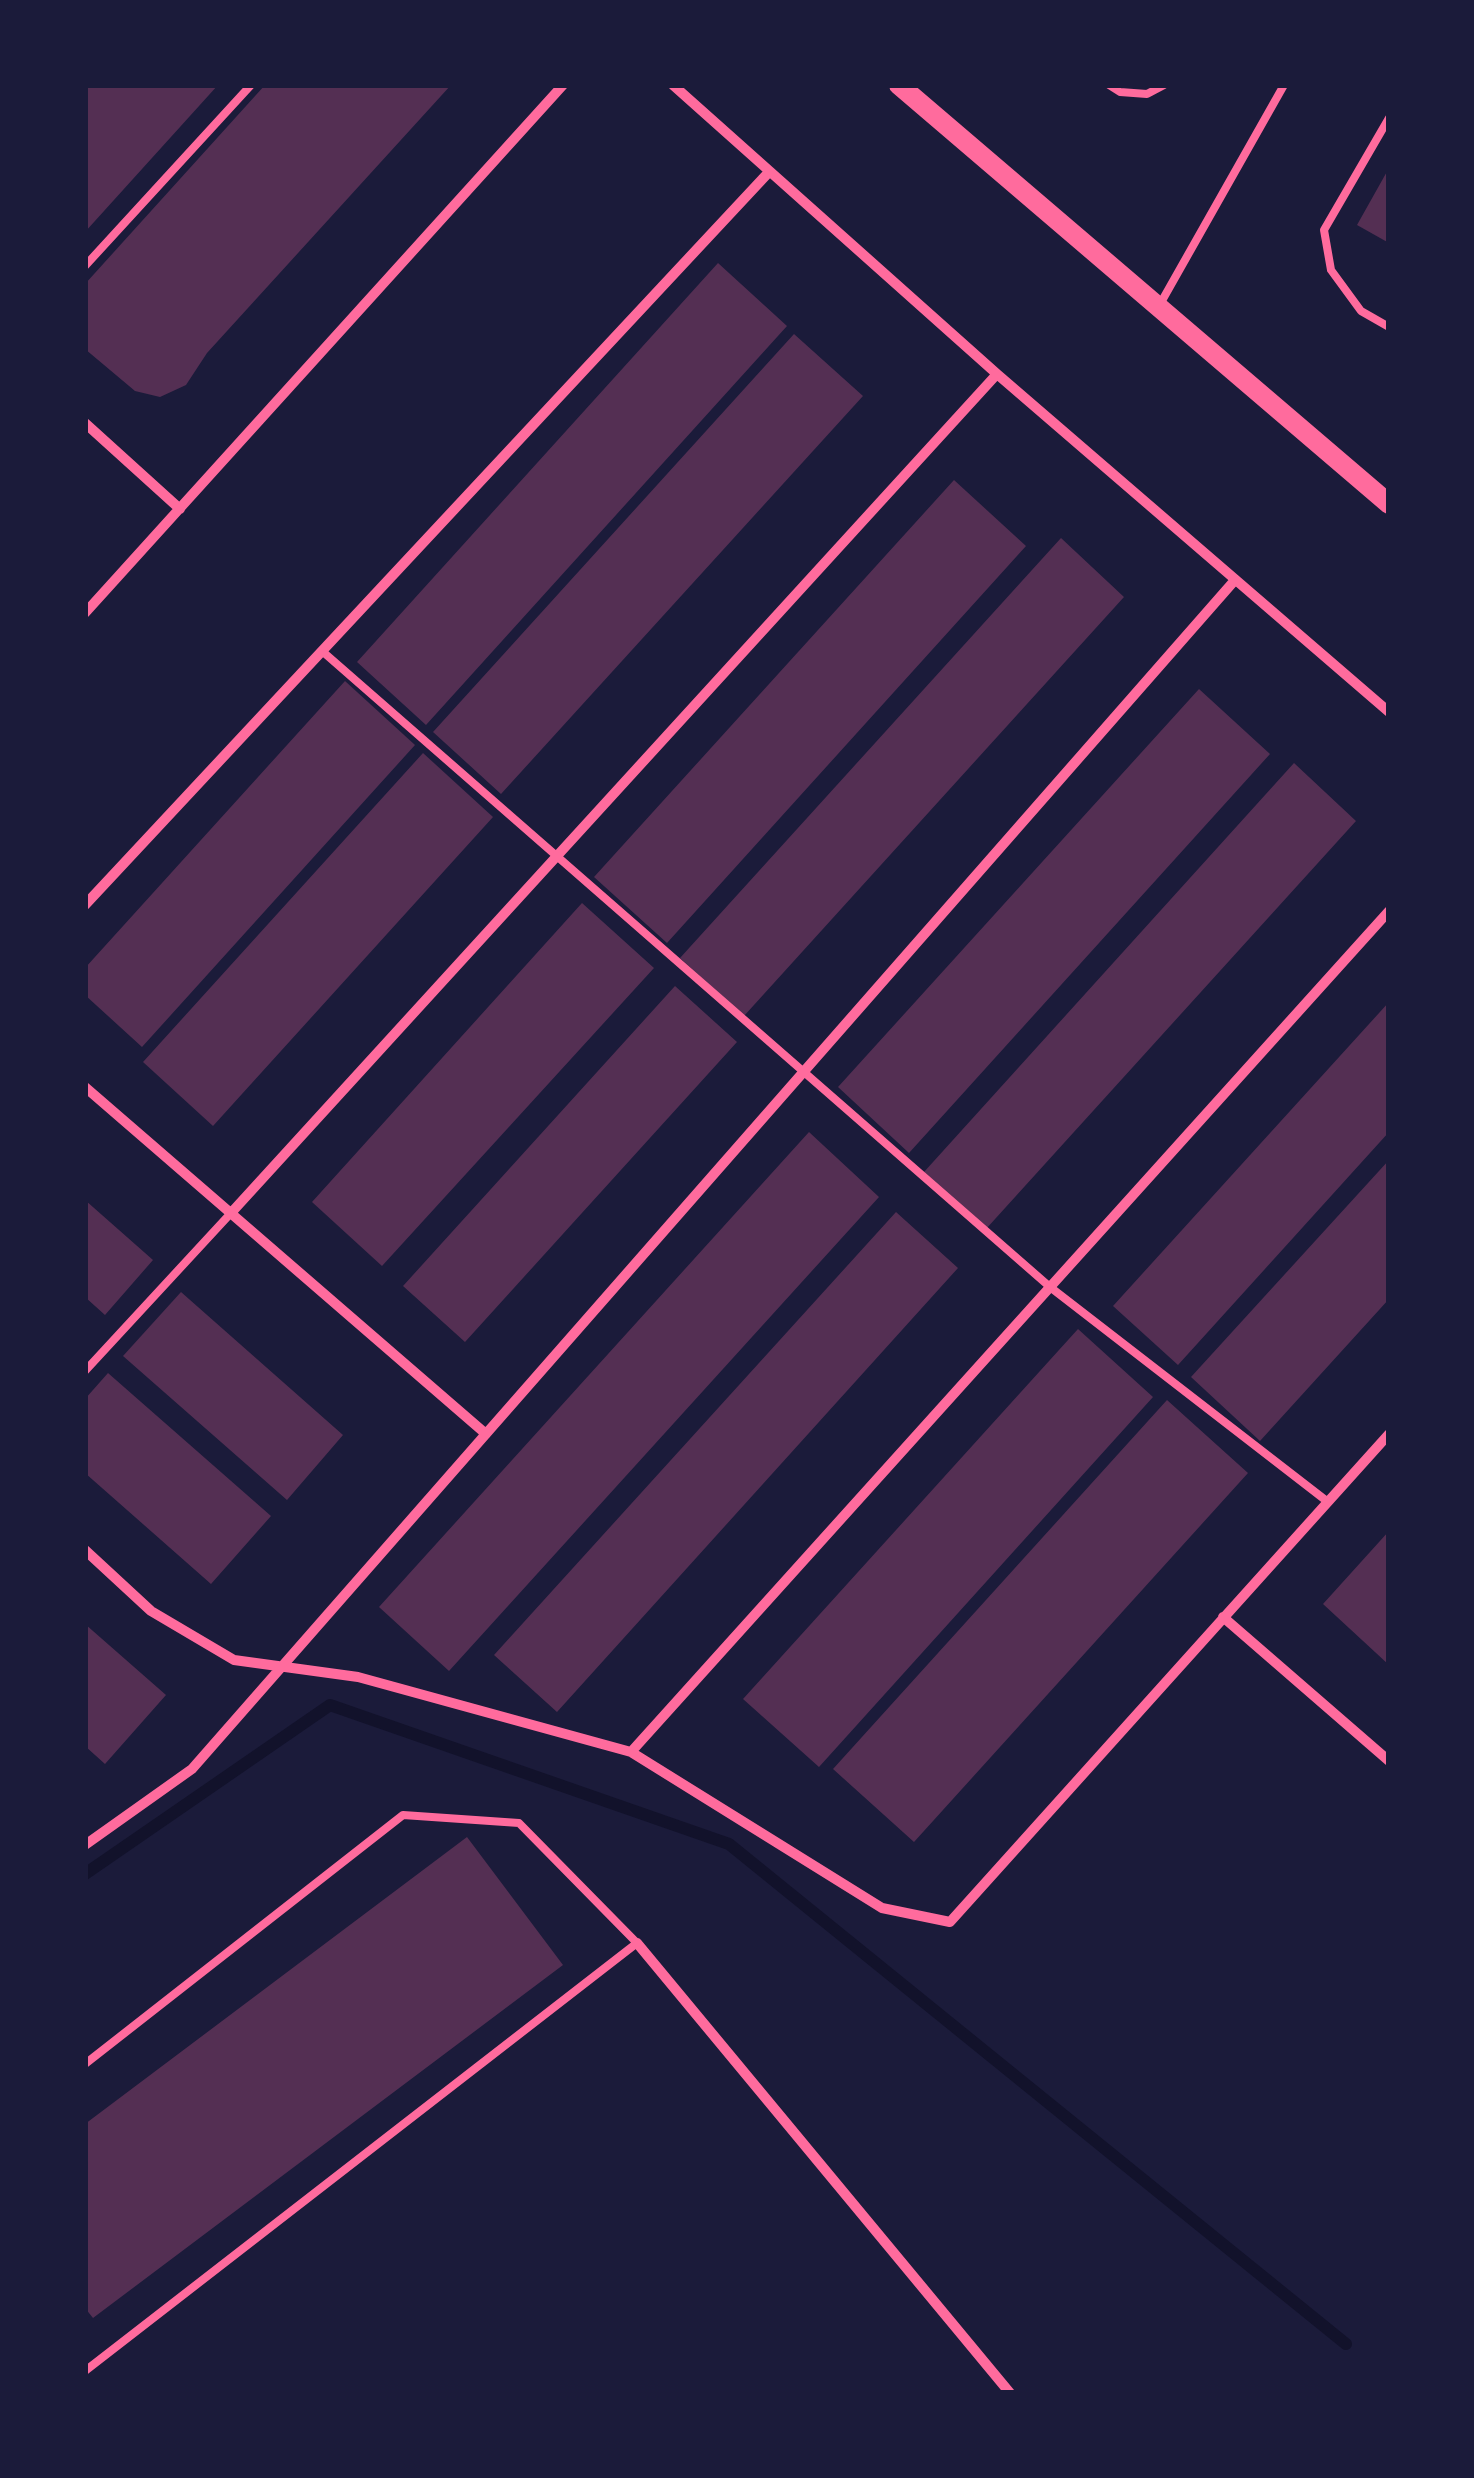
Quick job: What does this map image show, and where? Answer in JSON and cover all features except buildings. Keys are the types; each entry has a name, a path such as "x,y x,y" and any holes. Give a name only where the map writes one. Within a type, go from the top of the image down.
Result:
{"main road":[{"path":"899,85 1389,504"}],"street":[{"path":"85,614 562,85"},
{"path":"673,85 997,374 1389,712"},
{"path":"85,905 768,172"},
{"path":"232,1213 997,374"},
{"path":"85,423 180,509"},
{"path":"85,1845 192,1769 1234,580"},
{"path":"631,1752 1389,912"},
{"path":"85,1087 486,1434"},
{"path":"85,1550 151,1612 234,1660 358,1677 631,1752 882,1908 950,1922 1389,1434"},
{"path":"1224,1618 1389,1761"},
{"path":"636,1943 1010,2393"}],"lane":[{"path":"85,266 250,85"},
{"path":"1109,85 1120,92 1147,94 1164,85"},
{"path":"1159,306 1284,85"},
{"path":"1389,118 1324,230 1330,270 1360,311 1389,327"},
{"path":"322,650 1050,1287 1328,1502"},
{"path":"85,1371 232,1213"},
{"path":"85,2064 403,1816 519,1823 636,1943 85,2371"}],"waterway":[{"path":"85,1874 330,1705 729,1844 1346,2344"}]}
